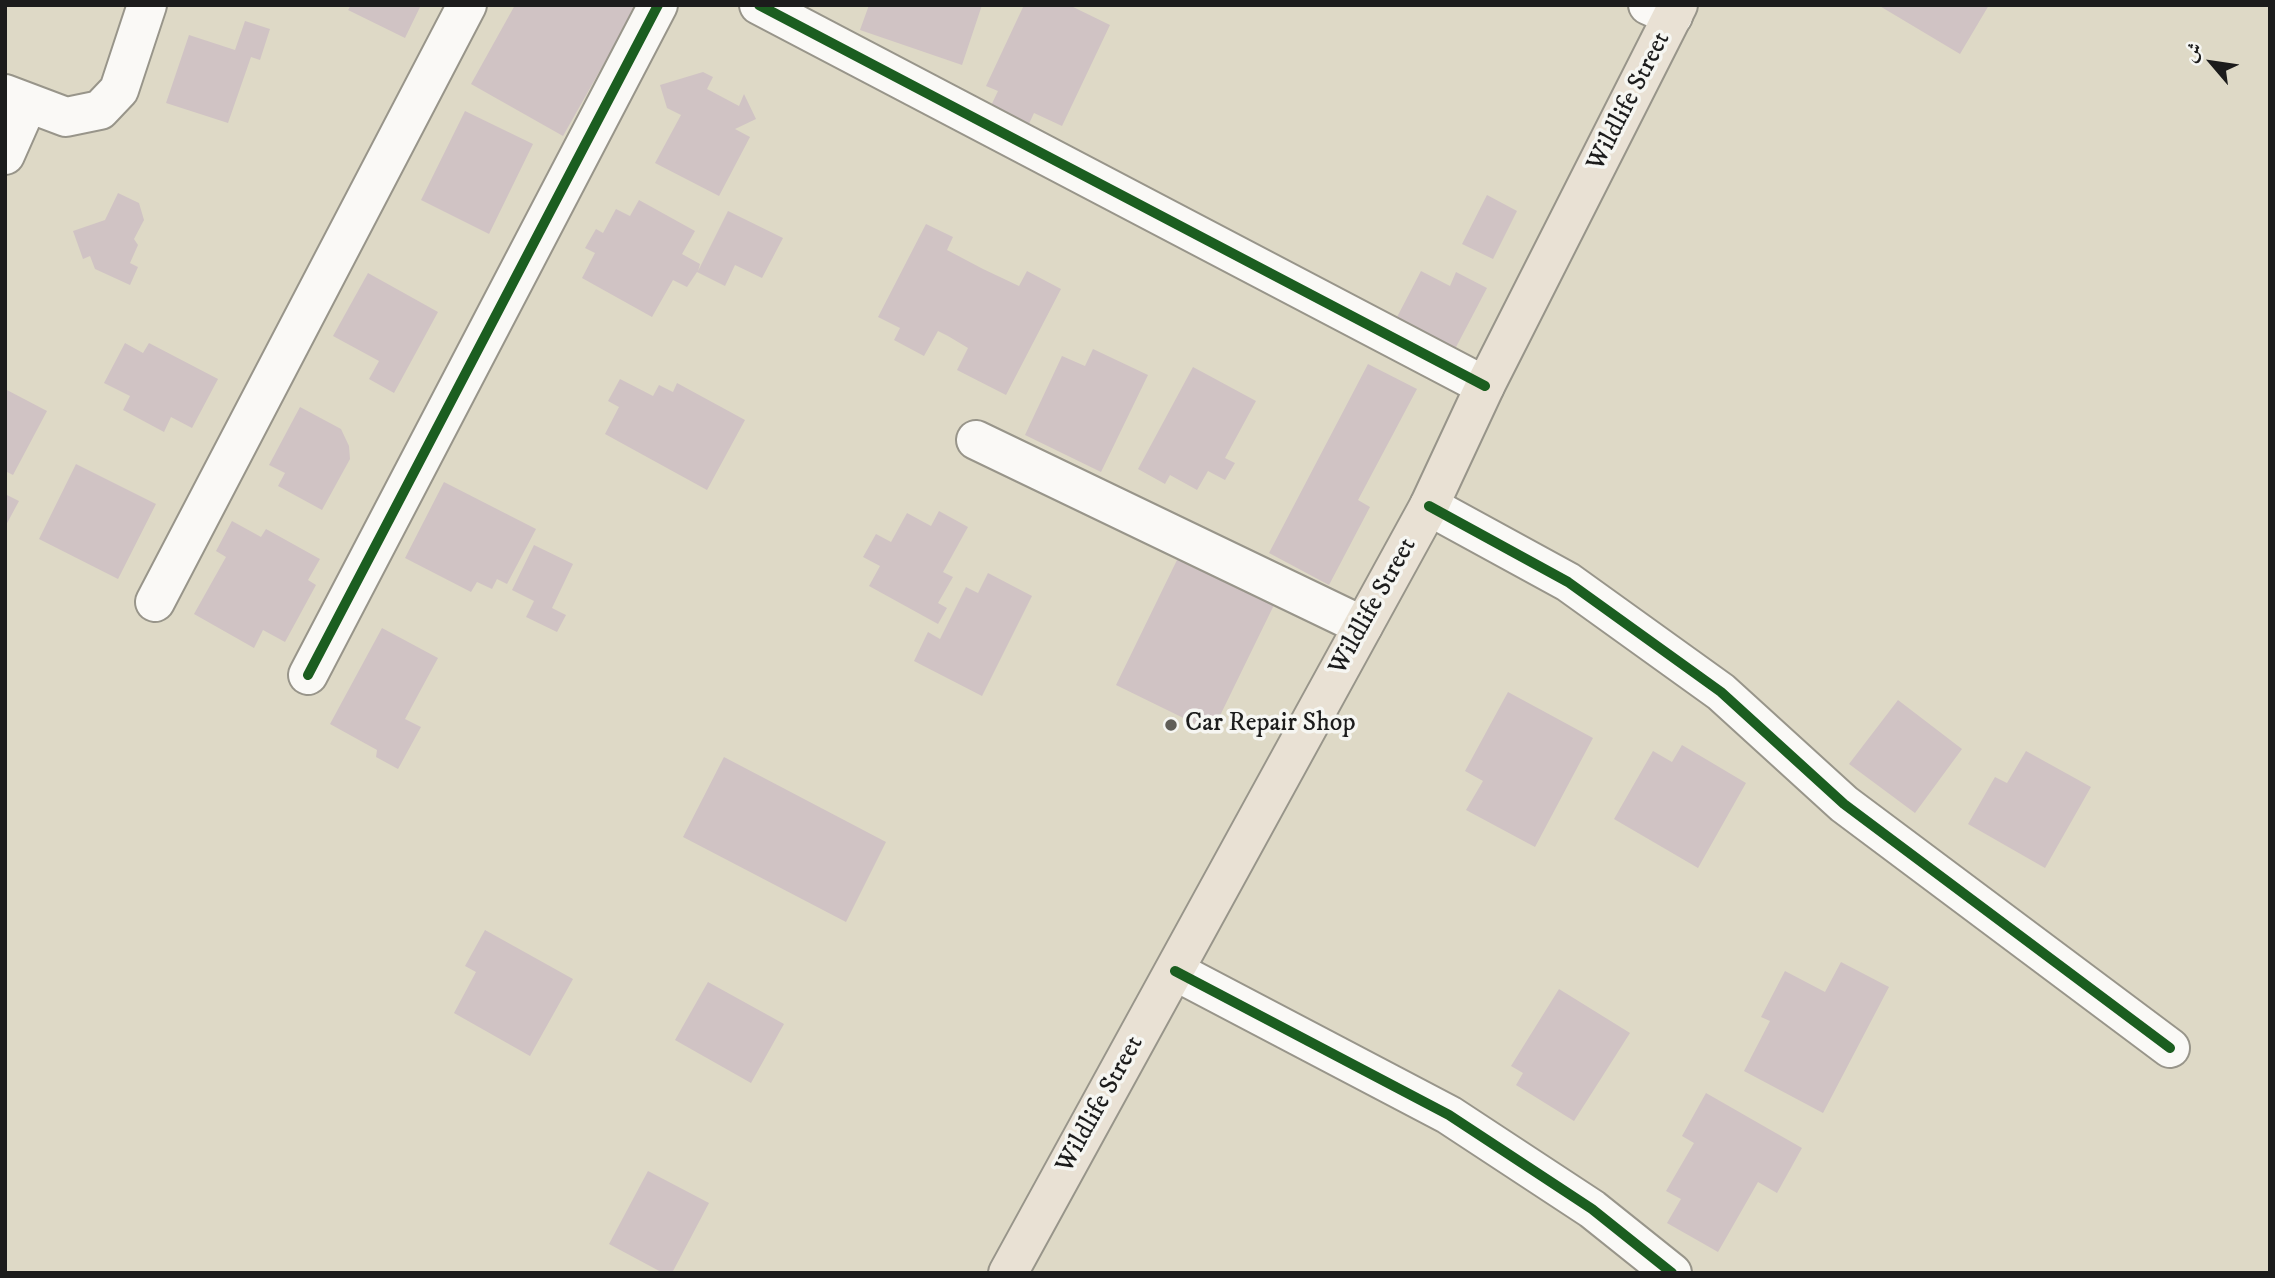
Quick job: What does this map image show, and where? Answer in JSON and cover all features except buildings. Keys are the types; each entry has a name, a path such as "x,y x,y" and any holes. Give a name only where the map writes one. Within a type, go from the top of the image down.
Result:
{"main road":[{"name":"Wildlife Street","path":"1008,1273 1429,506 1666,9"}],"street":[{"path":"5,155 17,99 66,117 100,110 118,90 147,5"},
{"path":"155,601 467,5"},
{"path":"308,675 658,5"},
{"path":"759,5 1485,386"},
{"path":"976,440 1363,626"},
{"path":"1429,506 1568,582 1721,692 1844,804 2170,1048"},
{"path":"1174,971 1449,1115 1592,1209 1672,1273"}],"cycle path":[{"path":"308,675 658,5"},
{"path":"759,5 1485,386"},
{"path":"1429,506 1568,582 1721,692 1844,804 2170,1048"},
{"path":"1175,971 1449,1115 1592,1209 1672,1273"}],"place":[{"name":"Car Repair Shop","path":"1171,725"}]}
